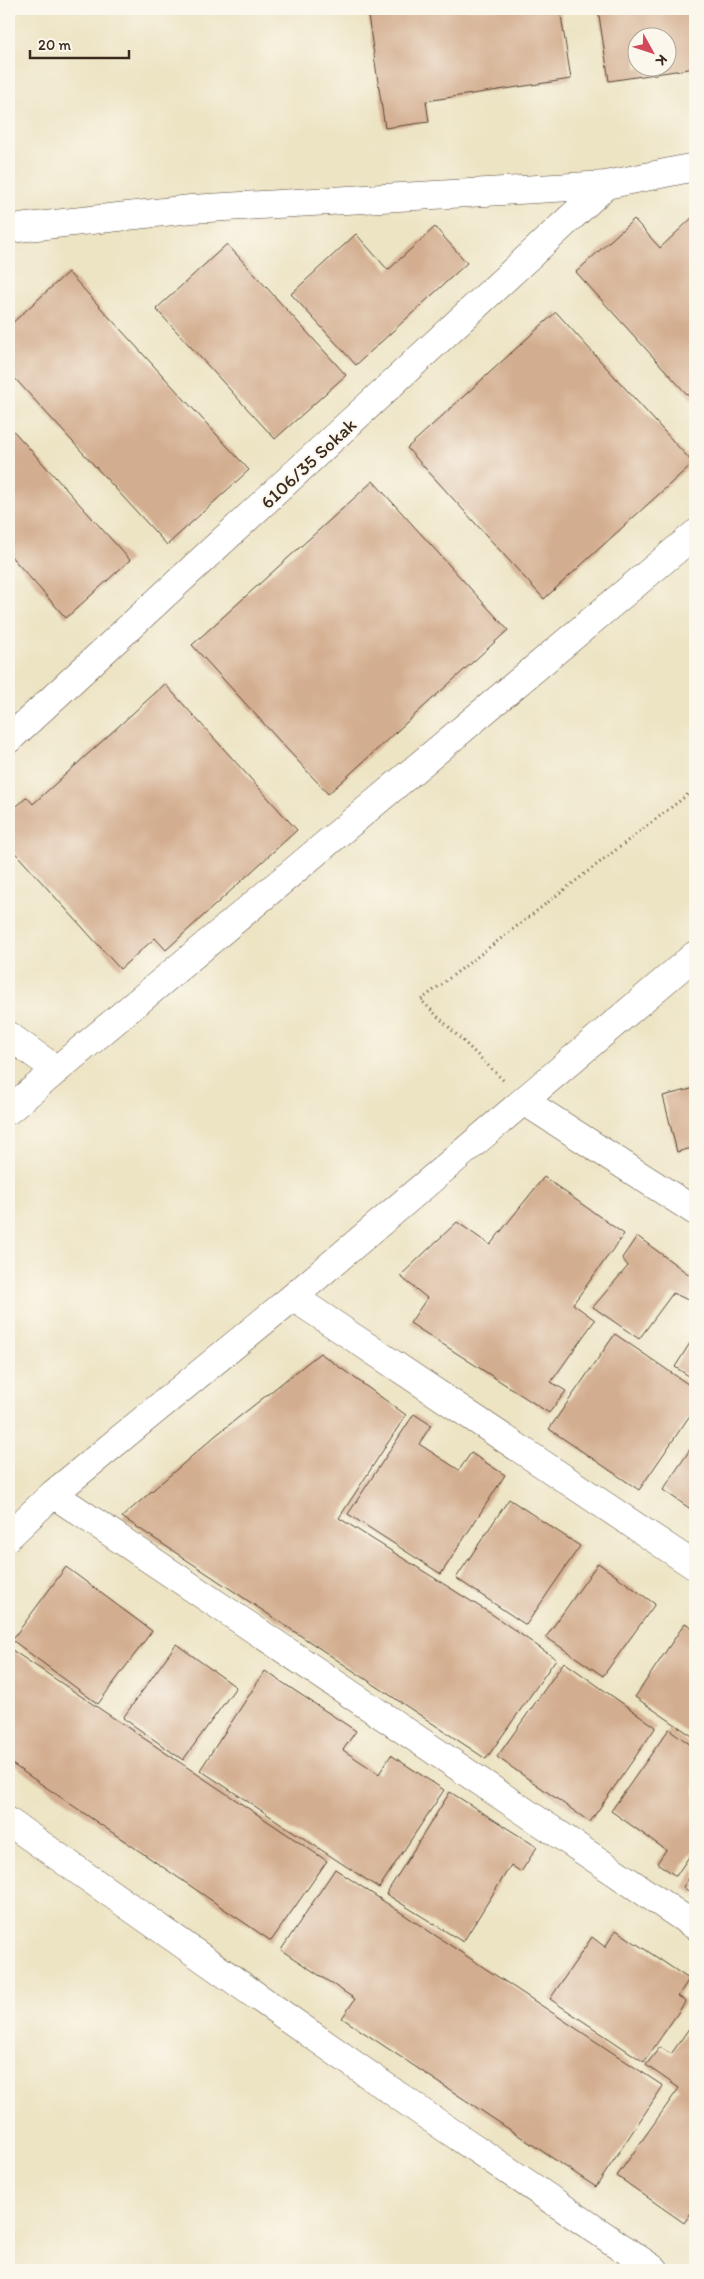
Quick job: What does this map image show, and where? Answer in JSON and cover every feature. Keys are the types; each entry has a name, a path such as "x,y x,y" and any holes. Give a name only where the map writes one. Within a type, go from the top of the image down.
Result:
{"street":[{"path":"9,229 191,209 606,185 695,167"},
{"name":"6106/35 Sokak","path":"9,739 606,185"},
{"path":"9,1110 695,534"},
{"path":"9,1536 53,1494 293,1297 695,955"},
{"path":"9,1036 57,1070"},
{"path":"524,1101 695,1211"},
{"path":"293,1297 695,1566"},
{"path":"53,1494 695,1926"},
{"path":"9,1822 423,2113 655,2270"}],"path":[{"path":"524,1101 421,1000 695,789"}],"building":[{"path":"367,9 560,9 571,79 426,101 429,122 385,128"},
{"path":"598,9 695,9 695,68 676,71 676,28 626,28 626,78 629,78 609,81"},
{"path":"695,215 695,403 576,272 634,219 660,248"},
{"path":"435,227 467,263 356,365 291,294 356,234 388,270"},
{"path":"227,244 346,375 275,439 156,309"},
{"path":"68,272 249,470 167,545 9,372 9,326"},
{"path":"556,312 693,463 544,599 407,448"},
{"path":"9,426 130,560 66,618 9,554"},
{"path":"373,481 508,630 328,794 192,645"},
{"path":"165,684 297,830 166,950 155,938 120,969 9,846 9,813 27,797 33,804"},
{"path":"695,1088 695,1147 677,1152 663,1096"},
{"path":"544,1177 624,1234 573,1304 595,1320 551,1382 566,1391 549,1413 410,1323 427,1298 400,1276 457,1222 490,1245"},
{"path":"637,1236 695,1279 695,1288 688,1300 673,1293 639,1339 593,1307 628,1266 622,1258"},
{"path":"615,1334 695,1389 695,1408 639,1490 549,1429"},
{"path":"695,1335 695,1380 675,1367"},
{"path":"320,1353 406,1415 339,1518 493,1615 556,1659 486,1759 122,1517 215,1436"},
{"path":"414,1414 431,1425 419,1444 459,1470 471,1453 505,1475 441,1574 348,1514"},
{"path":"695,1442 695,1512 663,1490"},
{"path":"509,1499 580,1546 526,1625 456,1578"},
{"path":"598,1563 655,1604 603,1676 546,1637"},
{"path":"66,1567 152,1631 98,1704 12,1640"},
{"path":"685,1623 695,1629 695,1738 635,1697"},
{"path":"176,1644 236,1687 183,1760 123,1718"},
{"path":"9,1648 327,1861 271,1941 9,1762"},
{"path":"564,1662 656,1727 590,1822 497,1757"},
{"path":"265,1671 356,1731 343,1750 379,1774 391,1755 444,1790 379,1888 200,1770"},
{"path":"669,1729 695,1748 695,1848 676,1876 657,1863 666,1850 611,1811"},
{"path":"450,1792 537,1847 521,1872 511,1865 463,1942 386,1894"},
{"path":"335,1869 663,2086 596,2187 342,2018 355,1999 281,1950"},
{"path":"695,1869 695,1896 683,1887"},
{"path":"616,1930 689,1979 678,1996 686,2001 644,2062 550,1999 592,1937 605,1947"},
{"path":"695,2020 695,2207 684,2223 617,2176 679,2088 646,2065 660,2047 671,2054"}]}
